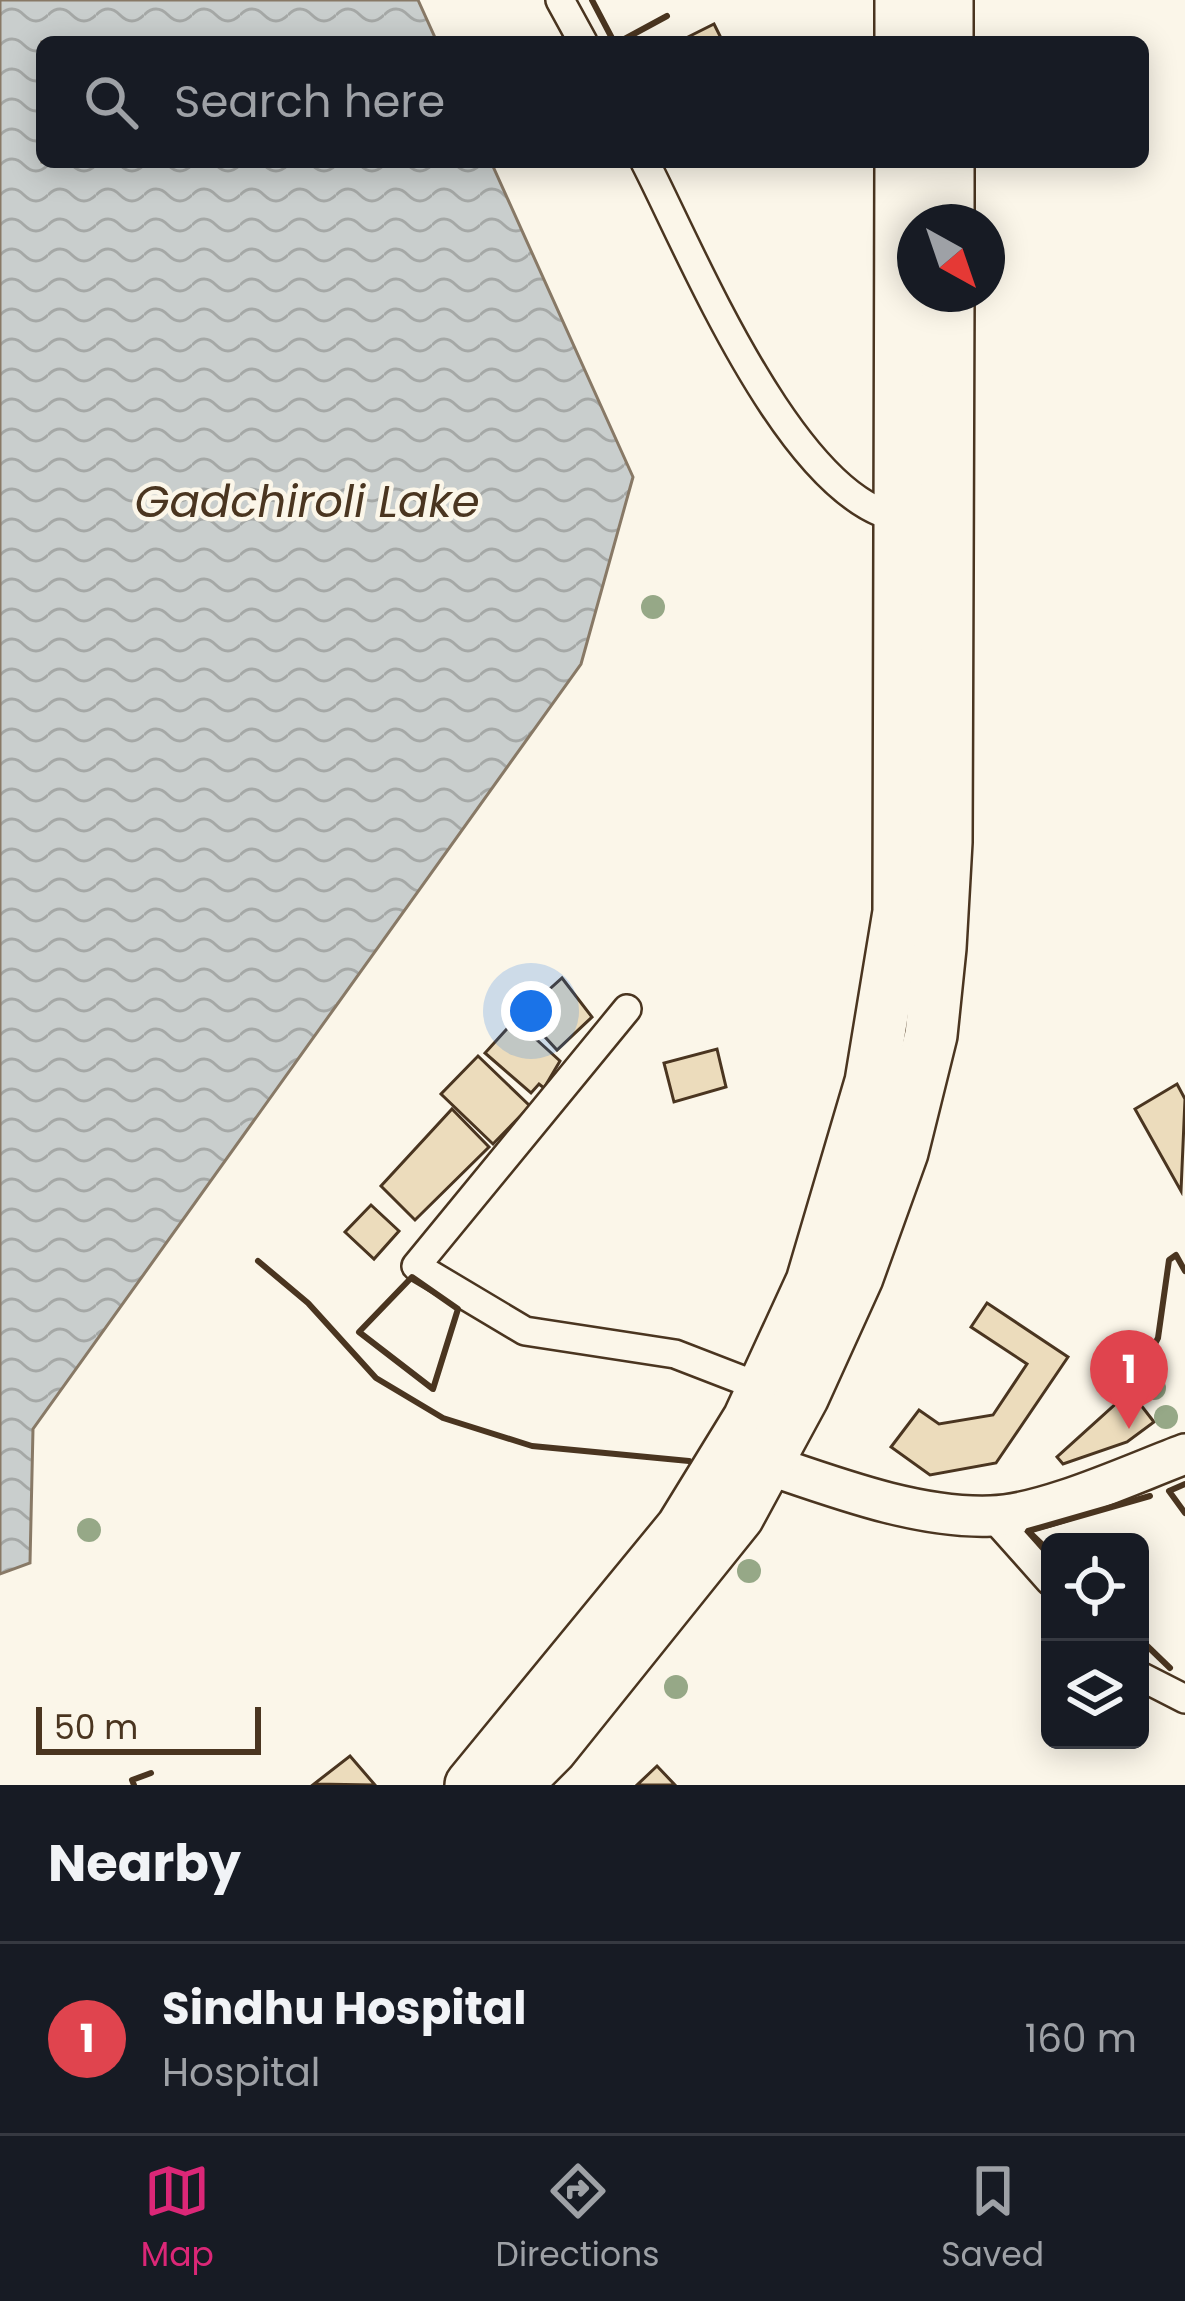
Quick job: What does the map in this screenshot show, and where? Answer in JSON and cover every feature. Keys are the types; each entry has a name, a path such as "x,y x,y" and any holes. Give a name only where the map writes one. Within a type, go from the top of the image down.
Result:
{"highway":[{"path":"901,0 901,36"},
{"path":"947,0 947,36"},
{"path":"471,1785 682,1528 748,1458 857,1277 902,1152 931,1035 946,842 901,168"},
{"path":"948,168 948,204"},
{"path":"514,1785 551,1749 738,1516 763,1388 812,1282 872,1082 899,912 925,517 946,312"}],"street":[{"path":"560,0 580,36"},
{"path":"648,168 768,400 826,476 857,499 925,517"},
{"path":"627,1009 416,1266 525,1330 675,1354 763,1388"},
{"path":"748,1458 920,1508 994,1517 1083,1492 1185,1454"},
{"path":"994,1517 1041,1571"},
{"path":"1149,1681 1185,1700"}],"water":[{"name":"Gadchiroli Lake","path":"0,0 418,0 434,36 36,36 36,168 494,168 633,477 581,664 33,1429 30,1563 0,1574"}],"building":[{"path":"714,24 720,36 690,36"},
{"path":"562,978 592,1017 557,1050 523,1013"},
{"path":"515,1020 560,1061 544,1088 539,1084 531,1093 485,1053"},
{"path":"717,1049 726,1087 674,1102 664,1063"},
{"path":"478,1056 530,1106 493,1144 441,1094"},
{"path":"1177,1084 1185,1099 1181,1191 1135,1109"},
{"path":"452,1109 489,1147 415,1220 381,1186"},
{"path":"371,1205 399,1231 374,1259 345,1232"},
{"path":"987,1303 1068,1357 996,1463 930,1475 891,1447 919,1410 939,1424 993,1415 1027,1364 971,1327"},
{"path":"1130,1391 1154,1422 1127,1442 1063,1464 1057,1457"},
{"path":"350,1756 375,1785 314,1784"},
{"path":"657,1766 675,1785 637,1785"}],"wall":[{"path":"592,0 611,36"},
{"path":"630,36 667,16"},
{"path":"1130,1391 1158,1338 1169,1260 1176,1255 1185,1271"},
{"path":"258,1261 308,1303 376,1378 443,1418 532,1446 689,1461"},
{"path":"412,1277 458,1309 433,1389 359,1332 412,1277"},
{"path":"1185,1484 1169,1491 1185,1513"},
{"path":"1041,1543 1028,1531 1150,1496"},
{"path":"1142,1641 1170,1668"},
{"path":"134,1785 132,1780 151,1773"}],"place":[{"name":"Sindhu Hospital","path":"1129,1429"}]}
